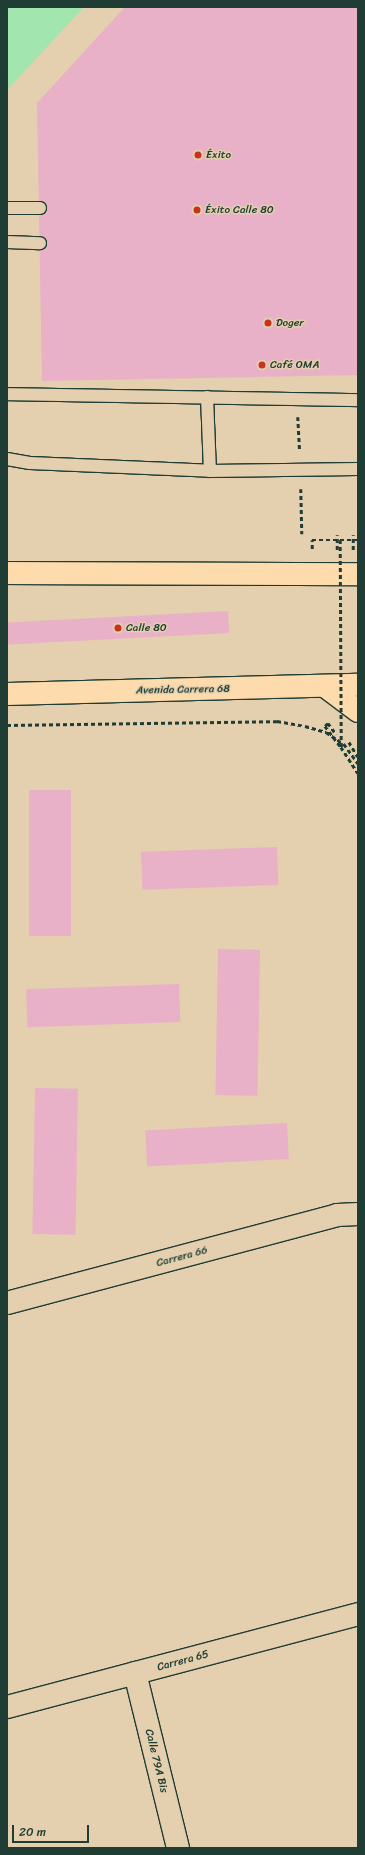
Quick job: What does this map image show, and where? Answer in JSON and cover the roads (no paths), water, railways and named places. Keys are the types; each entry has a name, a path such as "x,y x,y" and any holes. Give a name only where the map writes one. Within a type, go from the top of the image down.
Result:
{"main road":[{"path":"7,573 358,574"},
{"name":"Avenida Carrera 68","path":"7,694 358,685"},
{"path":"326,687 358,711"}],"street":[{"name":"Carrera 66","path":"7,1303 337,1216 358,1214"},
{"name":"Carrera 65","path":"7,1707 358,1614"},
{"name":"Calle 79A Bis","path":"134,1674 178,1848"}],"lane":[{"path":"7,208 40,208"},
{"path":"7,242 40,243"},
{"path":"7,394 358,400"},
{"path":"207,397 210,471"},
{"path":"7,459 30,463 210,471 358,469"}],"place":[{"name":"Éxito","path":"198,155"},
{"name":"Éxito Calle 80","path":"197,210"},
{"name":"Doger","path":"268,323"},
{"name":"Café OMA","path":"262,365"},
{"name":"Calle 80","path":"118,628"}]}
